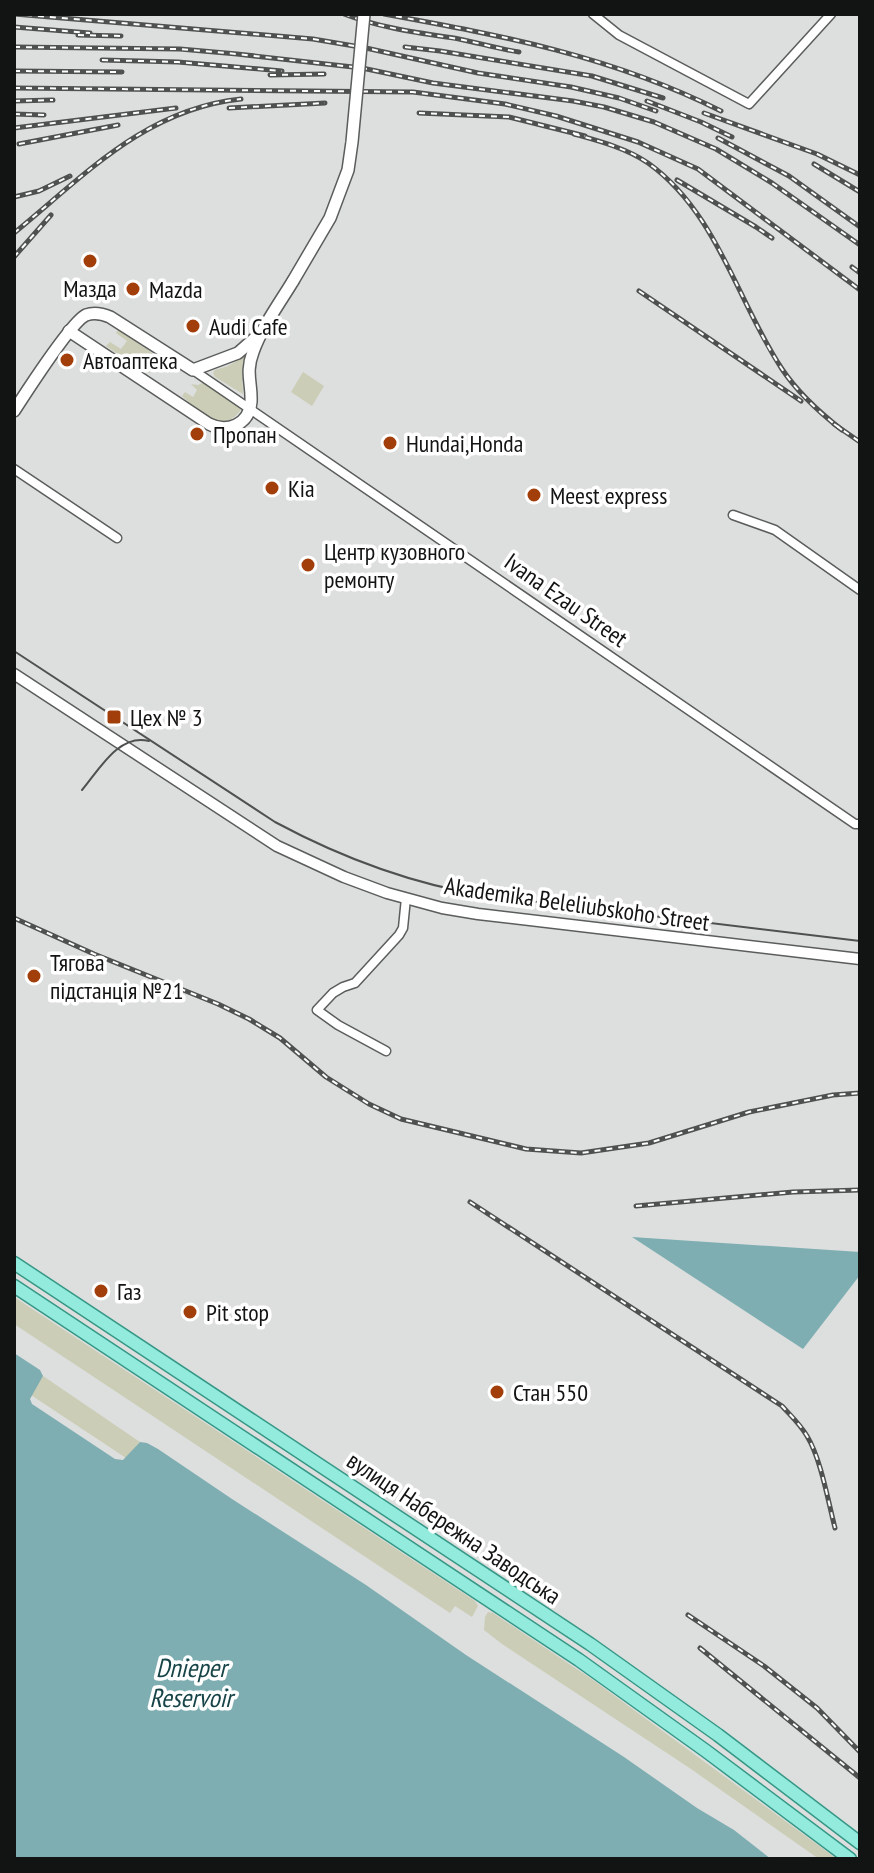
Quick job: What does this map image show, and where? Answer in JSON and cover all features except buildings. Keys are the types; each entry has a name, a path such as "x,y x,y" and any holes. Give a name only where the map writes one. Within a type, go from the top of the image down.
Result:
{"main road":[{"path":"14,411 69,331 217,428 234,427 242,420 250,408 248,372 261,332 322,234 337,204 345,178 352,142 364,14"},
{"name":"Ivana Ezau Street","path":"69,331 80,318 103,314 193,370"},
{"path":"193,370 238,353 261,332"},
{"name":"вулиця Набережна Заводська","path":"14,1263 590,1644 718,1735 860,1843"},
{"name":"вулиця Набережна Заводська","path":"14,1286 579,1660 850,1859"}],"street":[{"path":"593,14 619,35 749,104 831,14"},
{"name":"Ivana Ezau Street","path":"193,370 726,737 855,824 860,824"},
{"path":"14,469 117,538"},
{"path":"733,515 775,530 860,590"},
{"name":"Akademika Beleliubskoho Street","path":"14,674 277,846 344,877 406,898 478,914 860,959"},
{"path":"386,1051 317,1010 333,993 355,983 399,935 403,928 406,898"}],"green space":[{"path":"119,328 157,358 155,369 148,373 143,371 106,346 110,342 121,349 127,341 116,333"},
{"path":"245,356 242,370 243,394 213,373"},
{"path":"303,372 324,386 312,406 291,392"},
{"path":"205,382 242,408 235,416 227,421 212,419 182,396 185,392 193,397 197,390 191,384"},
{"path":"14,1297 475,1601 478,1606 472,1617 455,1606 450,1613 14,1324"},
{"path":"43,1376 140,1442 126,1458 31,1395"},
{"path":"488,1612 593,1680 837,1859 819,1859 691,1769 502,1644 484,1630"}],"water":[{"path":"632,1237 860,1252 860,1275 803,1349"},
{"name":"Dnieper Reservoir","path":"14,1353 40,1370 43,1376 30,1399 32,1404 115,1459 123,1460 140,1442 158,1449 734,1830 771,1859 14,1859"}],"tram line":[{"path":"14,651 275,822 326,847 404,877 487,896 860,941"},
{"path":"82,790 119,748 128,742 149,741"}],"railway":[{"path":"14,14 313,39 478,73 571,87 619,98 656,111"},
{"path":"344,14 386,26 519,52"},
{"path":"384,14 514,40 598,62 680,92 721,111"},
{"path":"14,27 90,33"},
{"path":"78,35 121,36"},
{"path":"14,47 180,49 237,54 362,68 433,83 604,107 654,122 716,149 772,183 860,245"},
{"path":"405,47 592,76 663,98"},
{"path":"102,60 178,62 282,71"},
{"path":"14,71 122,72"},
{"path":"270,75 324,74"},
{"path":"14,88 413,92 505,104 556,116 638,142 698,169 860,290"},
{"path":"14,233 91,168 145,131 207,105 241,99"},
{"path":"14,101 53,100"},
{"path":"647,101 732,137"},
{"path":"229,108 325,103"},
{"path":"14,128 176,108"},
{"path":"419,113 509,117 585,136"},
{"path":"704,113 817,154 860,175"},
{"path":"14,114 44,115"},
{"path":"19,144 118,125"},
{"path":"574,134 631,153 672,183 709,232 782,369 809,402 842,430"},
{"path":"718,138 789,176 860,227"},
{"path":"814,164 860,192"},
{"path":"14,197 39,191 70,176"},
{"path":"677,180 772,238"},
{"path":"14,257 51,215"},
{"path":"852,267 860,273"},
{"path":"639,291 801,401"},
{"path":"834,424 860,442"},
{"path":"14,918 249,1019 280,1038 326,1077 369,1104 401,1119 526,1149 581,1153 649,1143 749,1112 833,1095 860,1093"},
{"path":"636,1206 793,1192 860,1190"},
{"path":"470,1202 782,1406 812,1445 835,1528"},
{"path":"688,1615 764,1666 817,1708 860,1752"},
{"path":"700,1648 860,1778"}],"place":[{"name":"Мазда","path":"90,261"},
{"name":"Mazda","path":"133,289"},
{"name":"Audi Cafe","path":"193,326"},
{"name":"Автоаптека","path":"67,360"},
{"name":"Пропан","path":"197,434"},
{"name":"Hundai,Honda","path":"390,443"},
{"name":"Kia","path":"272,488"},
{"name":"Meest express","path":"534,495"},
{"name":"Центр кузовного ремонту","path":"308,565"},
{"name":"Цех № 3","path":"114,717"},
{"name":"Тягова пiдстанцiя №21","path":"34,976"},
{"name":"Газ","path":"101,1291"},
{"name":"Pit stop","path":"190,1312"},
{"name":"Стан 550","path":"497,1392"}]}
